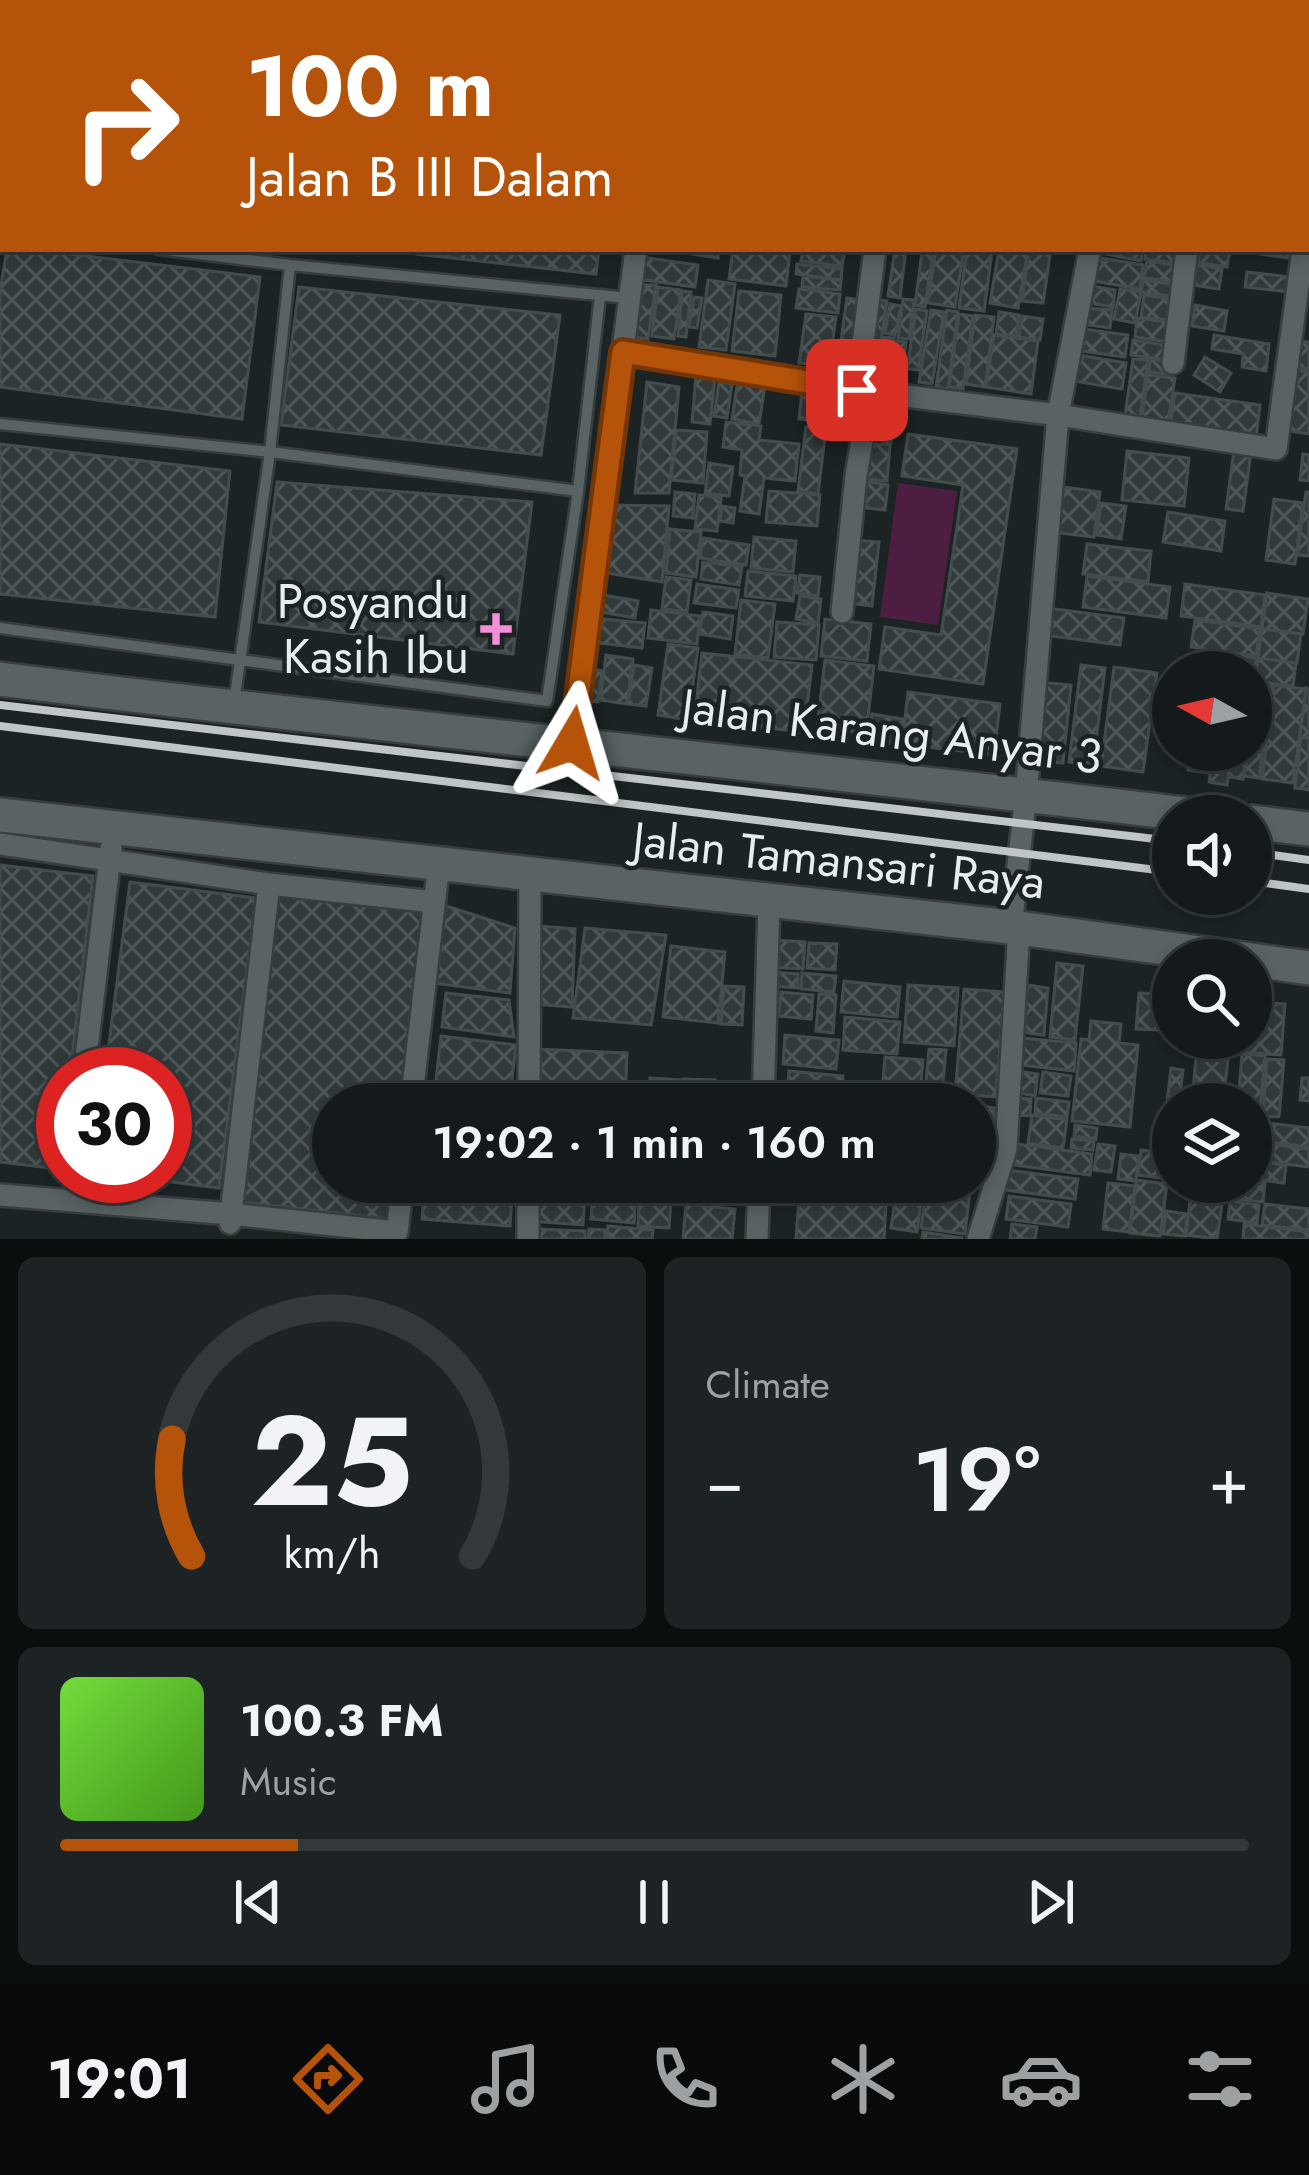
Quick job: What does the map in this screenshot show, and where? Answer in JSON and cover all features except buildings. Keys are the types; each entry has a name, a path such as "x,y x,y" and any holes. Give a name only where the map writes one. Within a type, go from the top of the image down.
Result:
{"street":[{"path":"572,743 623,352 613,297 635,252"},
{"path":"842,612 875,252"},
{"path":"978,1239 1006,1149 1015,927 1058,415 1089,252"},
{"path":"1173,362 1187,252"},
{"path":"623,352 1276,449 1304,252"},
{"name":"Jalan Karang Anyar 3","path":"0,680 1152,810"},
{"name":"Jalan Tamansari Raya","path":"0,814 112,844 439,863 1015,927 1309,968"},
{"path":"1272,825 1309,830"},
{"path":"0,844 112,844 269,884 434,902"},
{"path":"86,1047 112,844"},
{"path":"413,1083 439,863"},
{"path":"529,1083 530,873"},
{"path":"230,1220 269,884"},
{"path":"764,1083 769,901"},
{"path":"0,1195 68,1206 397,1232 400,1203"},
{"path":"528,1203 528,1239"},
{"path":"757,1239 758,1203"},
{"path":"0,1208 68,1206"},
{"path":"230,1220 374,1239"}],"lane":[{"path":"0,628 547,701 613,297 181,252"},
{"path":"234,708 290,266"},
{"path":"0,424 578,491"}],"shaded area":[{"path":"898,483 957,491 938,625 880,617"}],"railway":[{"path":"0,705 1152,839"},
{"path":"0,726 1152,869"},
{"path":"1272,855 1309,860"},
{"path":"1272,884 1309,889"}],"place":[{"name":"Posyandu Kasih Ibu","path":"496,629"}],"route":[{"path":"572,743 623,352 857,390"}]}
